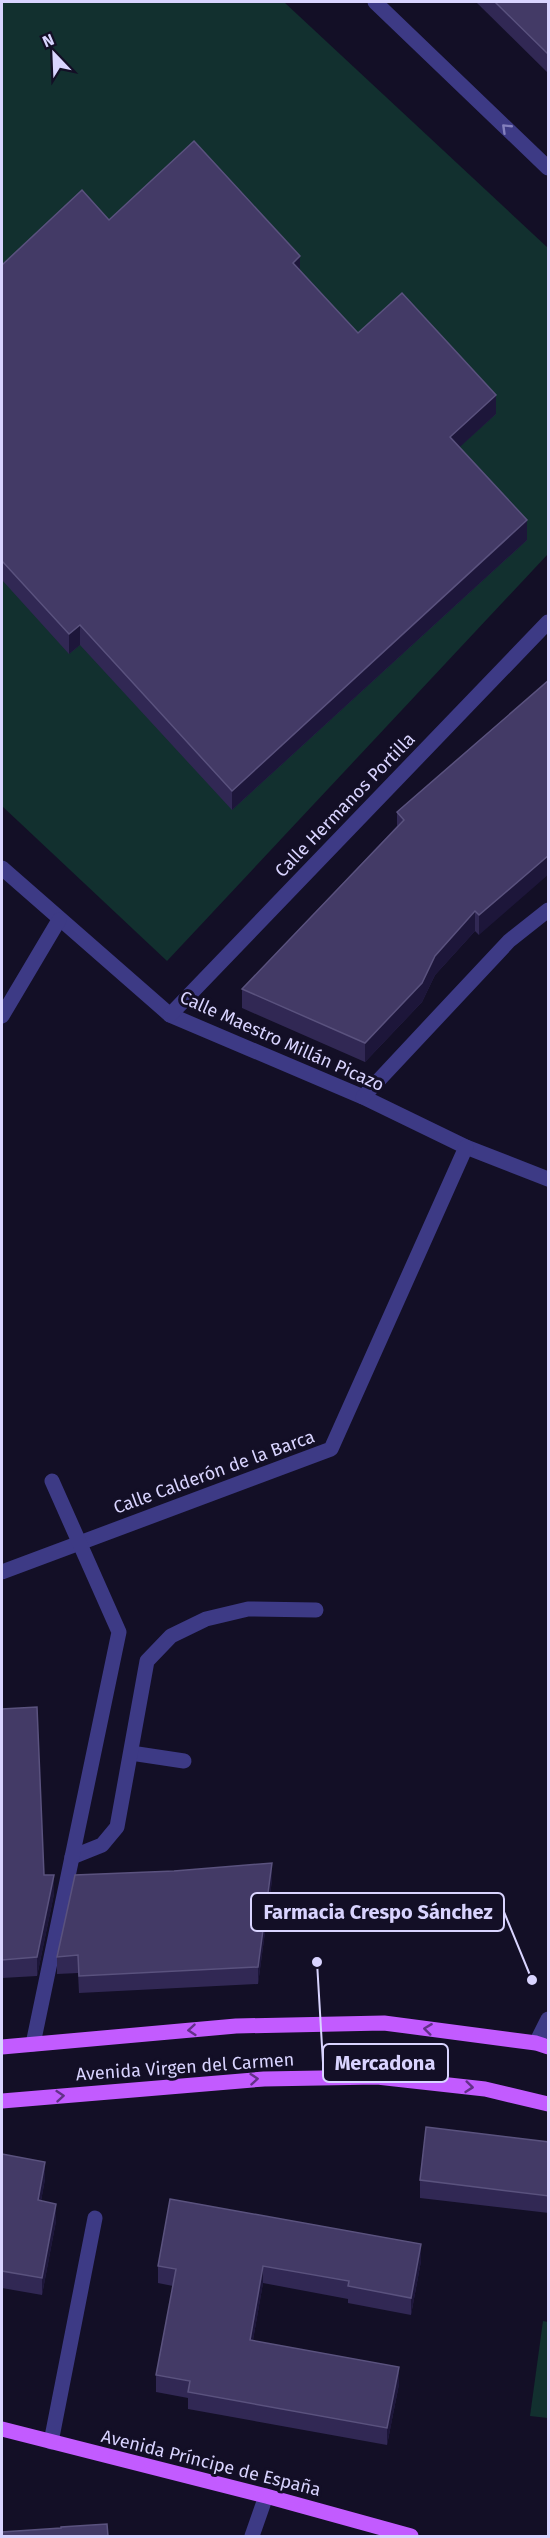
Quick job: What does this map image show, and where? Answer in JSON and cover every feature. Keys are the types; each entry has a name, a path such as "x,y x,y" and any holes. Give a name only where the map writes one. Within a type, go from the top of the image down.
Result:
{"main road":[{"name":"Avenida Virgen del Carmen","path":"2,2047 236,2026 384,2023 542,2045"},
{"name":"Avenida Virgen del Carmen","path":"2,2101 264,2079 377,2077 485,2089 549,2103"},
{"name":"Avenida Príncipe de España","path":"2,2430 266,2496 411,2536"}],"street":[{"path":"375,2 549,168"},
{"name":"Calle Hermanos Portilla","path":"170,1015 549,622"},
{"name":"Calle Maestro Millán Picazo","path":"2,868 170,1015 363,1097 466,1147 549,1179"},
{"path":"363,1097 509,942 549,910"},
{"path":"2,1016 59,920"},
{"name":"Calle Calderón de la Barca","path":"2,1572 331,1449 466,1147"},
{"path":"33,2044 119,1632 52,1481"},
{"path":"72,1857 102,1845 117,1827 147,1661 171,1636 206,1619 248,1609 316,1610"},
{"path":"131,1753 184,1761"},
{"path":"542,2045 549,2019"},
{"path":"51,2442 95,2218"},
{"path":"252,2536 266,2496"}],"green space":[{"path":"2,2 284,2 548,248 548,554 167,961 2,806"},
{"path":"543,2321 548,2322 548,2418 530,2416"}],"building":[{"path":"495,2 549,2 549,55"},
{"path":"194,141 300,256 293,263 358,333 402,293 496,395 450,437 527,520 232,791 80,625 69,634 2,561 2,265 82,190 109,220"},
{"path":"549,680 549,855 479,915 475,911 435,956 422,983 365,1043 242,989 404,820 397,812"},
{"path":"37,1707 44,1875 54,1875 37,1957 2,1960 2,1709"},
{"path":"272,1863 258,1967 79,1976 78,1955 57,1957 75,1875 174,1871"},
{"path":"426,2127 549,2142 549,2196 420,2180"},
{"path":"2,2154 45,2162 38,2200 56,2204 42,2278 2,2271"},
{"path":"170,2199 421,2244 411,2298 348,2286 349,2281 263,2266 250,2340 399,2367 387,2428 188,2392 190,2381 156,2375 176,2269 158,2266"},
{"path":"107,2524 108,2536 2,2536 2,2532"}],"place":[{"name":"Mercadona","path":"317,1962"},
{"name":"Farmacia Crespo Sánchez","path":"532,1980"}]}
